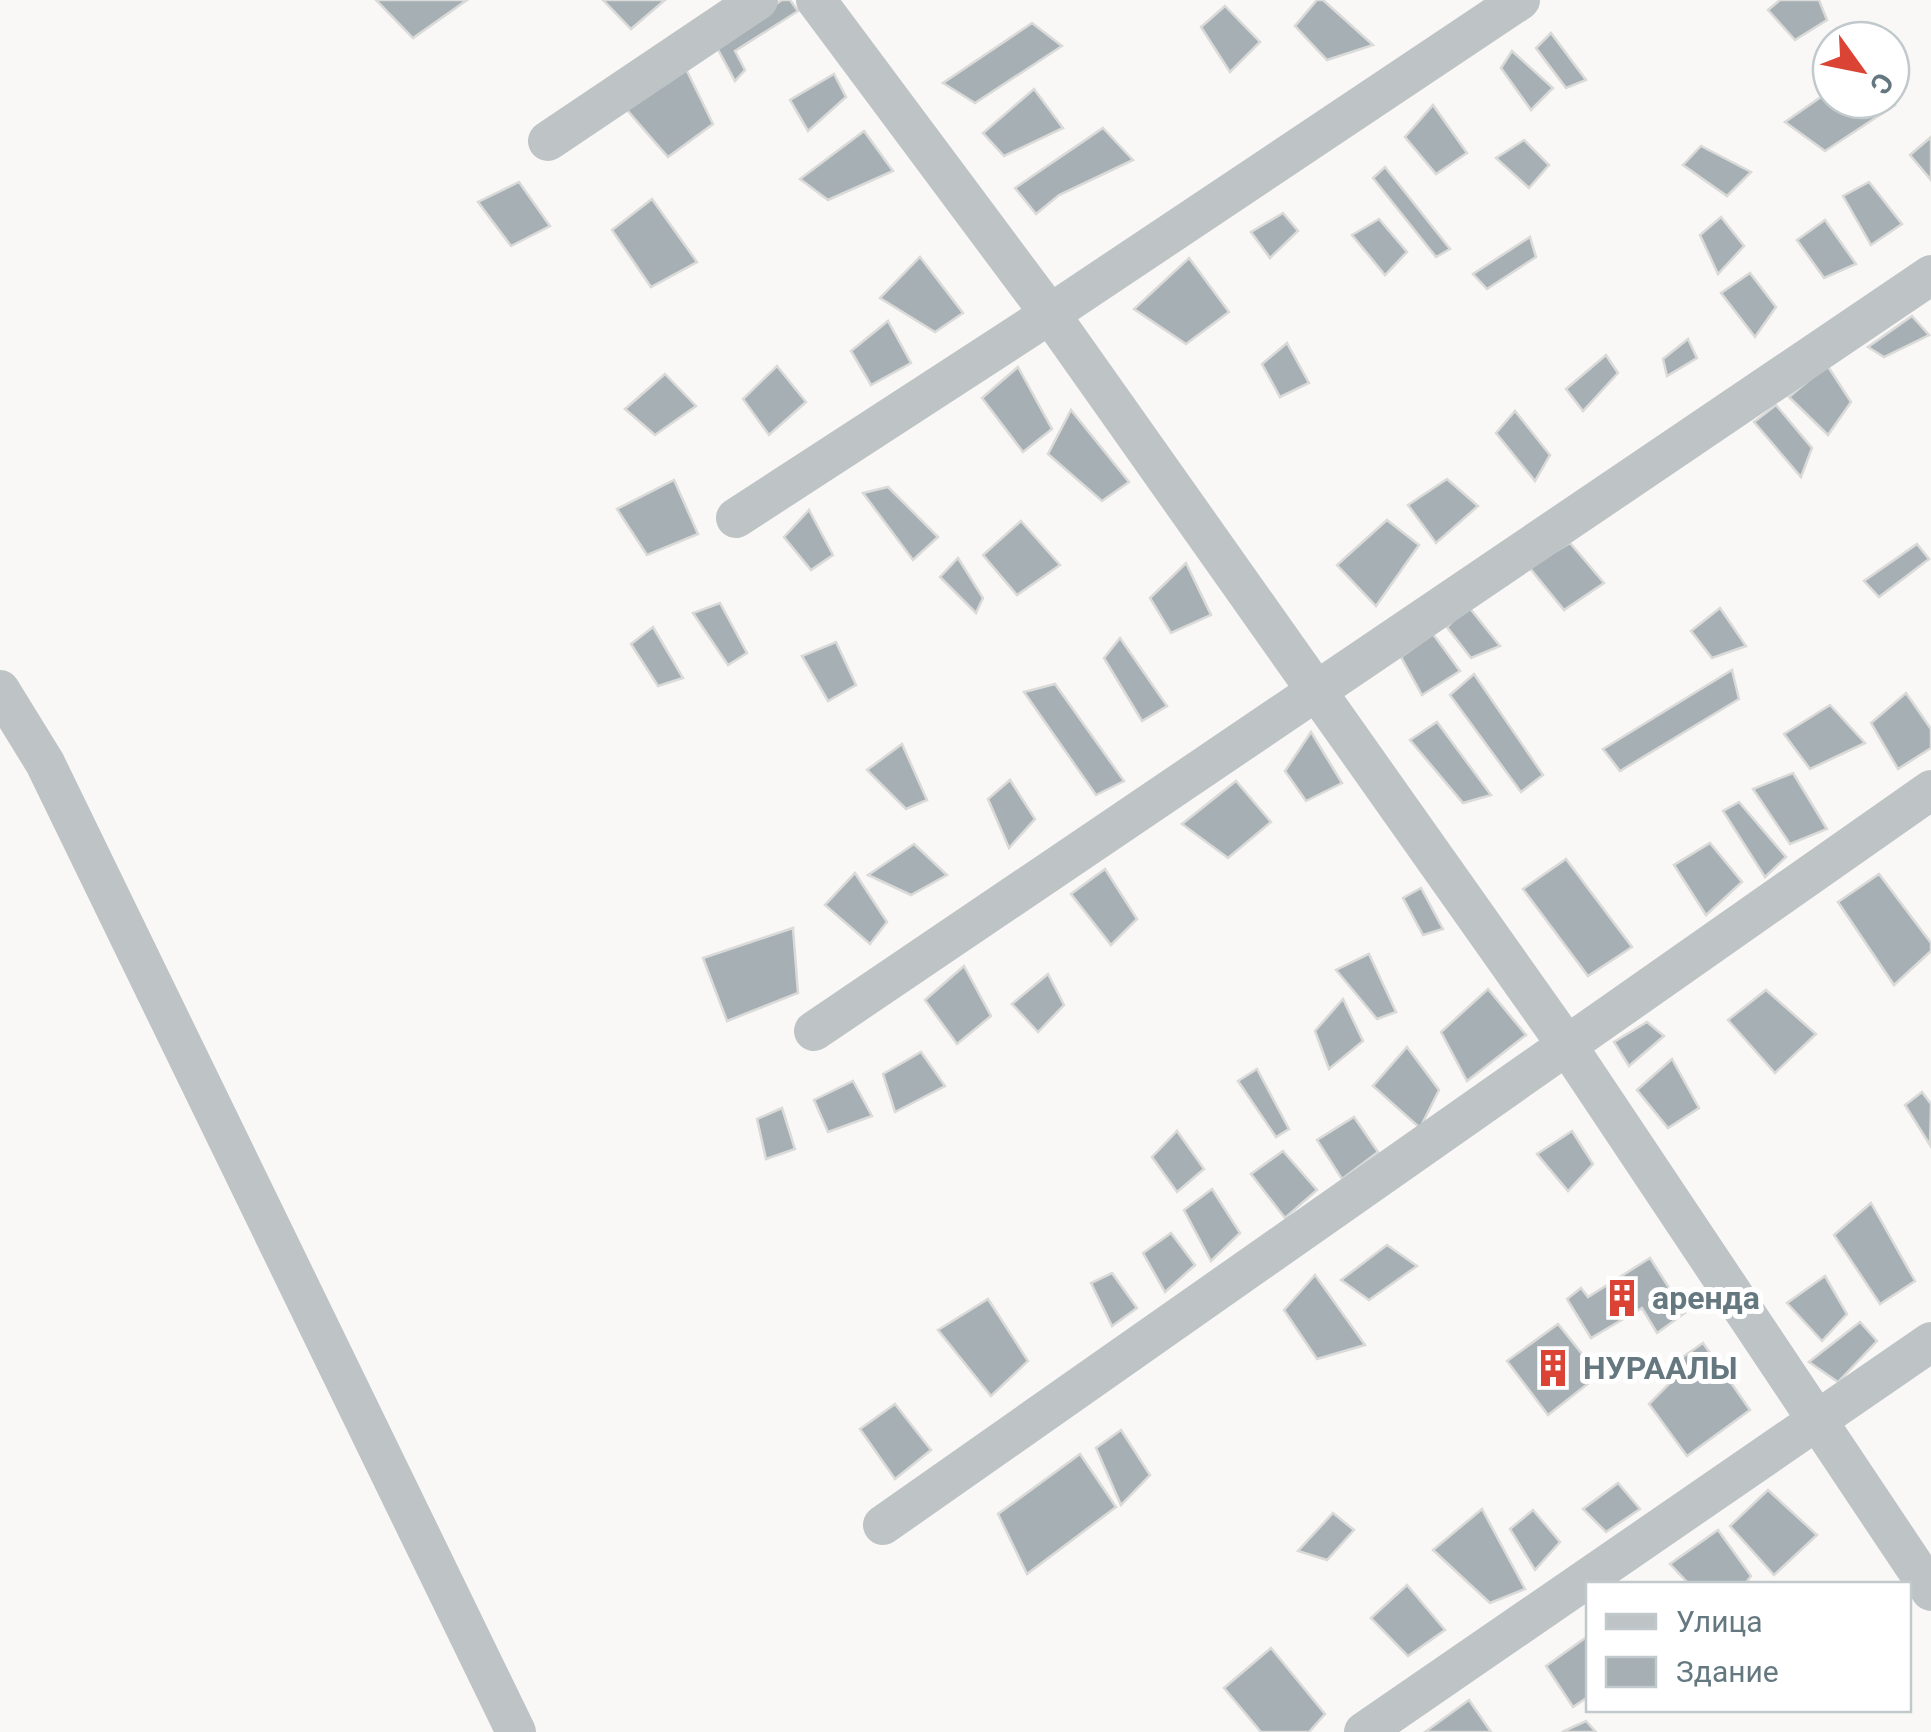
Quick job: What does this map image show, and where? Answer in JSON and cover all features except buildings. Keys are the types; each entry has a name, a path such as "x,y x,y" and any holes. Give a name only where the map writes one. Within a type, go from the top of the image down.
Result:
{"street":[{"path":"548,141 758,0"},
{"path":"816,0 1050,314 1566,1044 1931,1591"},
{"path":"736,518 1520,0"},
{"path":"814,1031 1931,275"},
{"path":"0,690 45,763 516,1732"},
{"path":"883,1524 1931,790"},
{"path":"1364,1732 1931,1342"}],"place":[{"name":"аренда","path":"1622,1298"},
{"name":"НУРААЛЫ","path":"1553,1368"}]}
